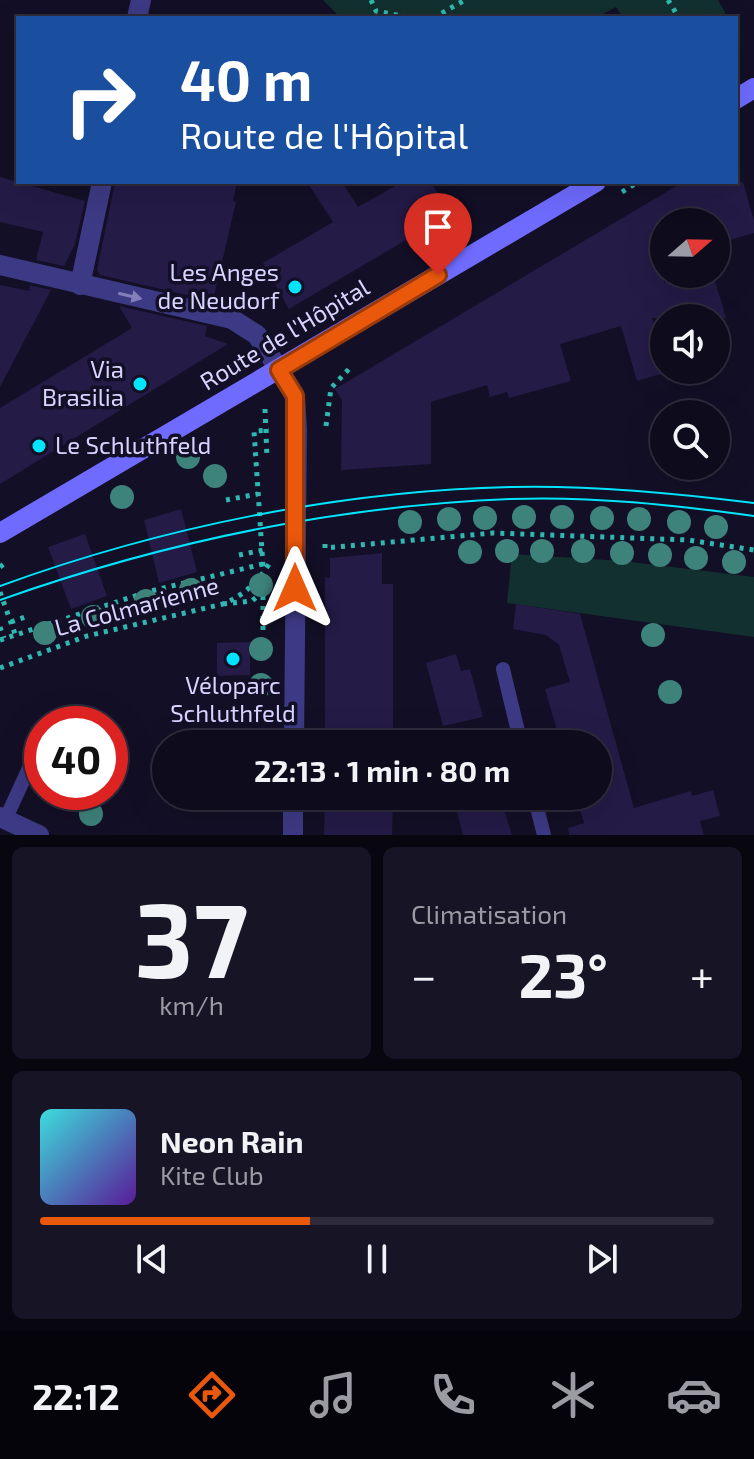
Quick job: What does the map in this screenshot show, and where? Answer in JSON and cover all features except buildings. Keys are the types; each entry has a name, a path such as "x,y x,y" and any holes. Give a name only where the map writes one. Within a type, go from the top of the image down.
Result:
{"main road":[{"name":"Route de l'Hôpital","path":"0,533 284,379 330,338 593,184"}],"street":[{"path":"80,285 102,184"},
{"path":"0,265 232,319 257,335 295,396 294,730"},
{"path":"293,810 293,835"},
{"path":"2,818 39,835"}],"lane":[{"path":"503,669 518,730"},
{"path":"2,818 24,775"},
{"path":"538,810 544,835"}],"path":[{"path":"371,0 376,11 402,16"},
{"path":"437,16 465,0"},
{"path":"611,198 635,184"},
{"path":"326,428 331,388 349,369"},
{"path":"267,472 264,410 284,379"},
{"path":"223,604 252,601 267,591 271,576 263,550 254,431 276,430"},
{"path":"226,500 258,494"},
{"path":"325,548 493,533 688,540 754,550"},
{"path":"239,555 263,550"},
{"path":"0,627 2,639 147,592 267,563"},
{"path":"263,635 267,563"},
{"name":"La Colmarienne","path":"0,668 87,636 223,604 240,597 258,581 267,563"},
{"path":"0,592 15,634"},
{"path":"11,622 25,617"}],"green space":[{"path":"323,0 718,0 727,16 622,16 616,7 600,16 339,16"},
{"path":"512,554 623,561 754,577 754,637 507,603"}],"tram line":[{"path":"0,586 124,546 188,530 252,516 382,496 447,490 572,487 754,503"},
{"path":"0,600 62,579 188,544 252,530 381,510 511,499 572,499 663,505 754,516"}],"place":[{"name":"Les Anges de Neudorf","path":"295,287"},
{"name":"Via Brasilia","path":"140,384"},
{"name":"Le Schluthfeld","path":"39,446"},
{"name":"Véloparc Schluthfeld","path":"233,659"}],"route":[{"path":"295,588 295,396 279,370 438,275"}]}
